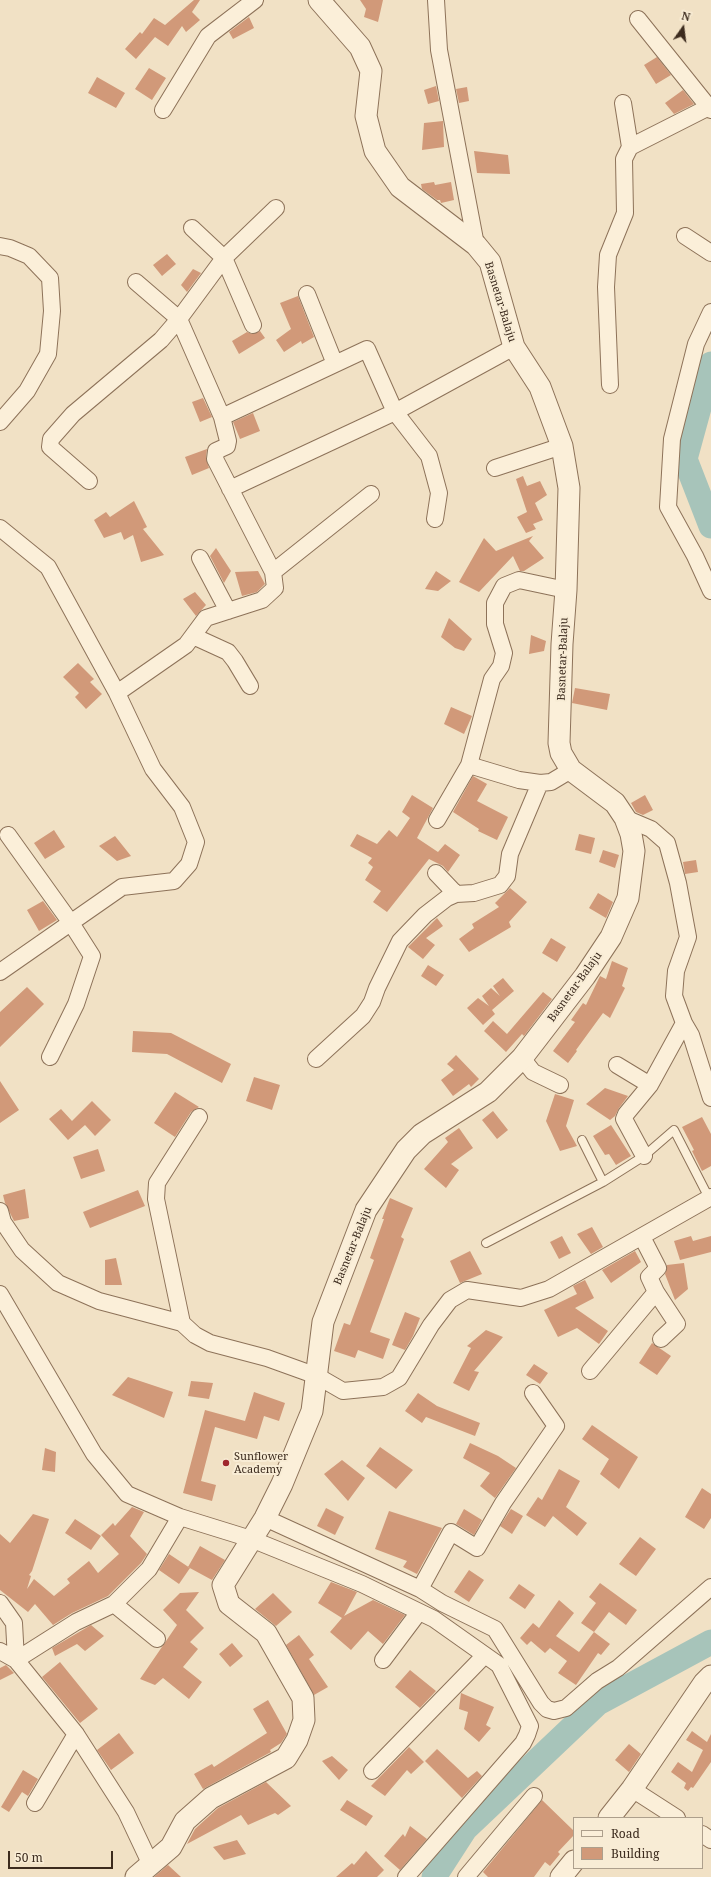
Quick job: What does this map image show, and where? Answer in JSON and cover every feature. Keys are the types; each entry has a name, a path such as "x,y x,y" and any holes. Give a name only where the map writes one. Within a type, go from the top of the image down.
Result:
{"street":[{"path":"163,110 208,36 255,0"},
{"name":"Basnetar-Balaju","path":"144,1871 171,1847 185,1821 210,1798 286,1758 297,1740 304,1720 303,1698 266,1633 229,1604 223,1585 265,1518 282,1484 312,1411 323,1322 366,1210 386,1177 406,1150 422,1134 488,1092 522,1058 585,976 611,937 628,898 634,851 631,834 625,818 615,803 571,770 563,757 559,743 569,488 562,446 540,388 514,346 490,262 476,245 400,187 375,151 366,116 372,71 360,47 319,0"},
{"path":"436,0 439,50 476,245"},
{"path":"630,147 710,108 638,19"},
{"path":"610,385 606,287 608,255 625,213 624,159 630,147 623,103"},
{"path":"89,480 50,447 51,439 73,414 161,340 179,319 224,258 276,208"},
{"path":"192,228 224,258 253,325"},
{"path":"685,236 711,253"},
{"path":"0,246 10,248 29,256 50,278 52,312 48,354 27,391 0,422"},
{"path":"117,693 186,645 206,618 262,600 275,588 273,572 215,459 216,451 227,446 228,441 222,418 179,319 136,282"},
{"path":"307,294 335,364"},
{"path":"711,312 696,344 672,439 668,507 695,556 711,591"},
{"path":"230,489 395,412 514,346"},
{"path":"222,418 367,349 395,412 429,456 439,493 435,519"},
{"path":"495,468 562,446"},
{"path":"273,572 371,494"},
{"path":"0,528 48,567 117,693 153,769 182,807 196,842 189,864 174,881 122,887 0,972"},
{"path":"200,558 228,611"},
{"path":"437,820 469,765 492,679 501,666 504,653 495,624 495,603 504,586 519,580 566,590"},
{"path":"193,636 228,652 250,686"},
{"path":"469,765 519,780 540,783 551,782 571,770"},
{"path":"316,1060 363,1016 372,1002 376,988 400,940 425,916 447,898 456,894 474,893 500,885 507,876 510,854 540,783"},
{"path":"625,818 651,829 667,843 678,883 688,937 676,971 674,996 684,1023 691,1036 711,1098"},
{"path":"8,835 71,923 92,956 76,1004 50,1056"},
{"path":"436,873 456,894"},
{"path":"644,1156 624,1119 626,1114 650,1085 684,1023"},
{"path":"522,1058 533,1072 560,1085"},
{"path":"617,1065 650,1085"},
{"path":"182,1323 156,1199 157,1183 199,1117"},
{"path":"0,1210 3,1222 22,1250 58,1283 99,1301 182,1323 194,1335 210,1343 267,1358 317,1376 343,1391 383,1387 399,1378 431,1325 450,1300 467,1290 522,1298 549,1289 710,1198"},
{"path":"642,1237 658,1268 649,1277 656,1292 677,1324 661,1340"},
{"path":"590,1371 656,1292"},
{"path":"0,1294 94,1454 127,1494 180,1517 251,1539 362,1584 434,1619 499,1665 530,1726 527,1735 523,1743 406,1877"},
{"path":"420,1589 452,1532 477,1548 503,1503 556,1426 533,1393"},
{"path":"16,1660 76,1622 114,1604 149,1569 180,1517"},
{"path":"265,1518 420,1589 442,1603 496,1629 544,1706 550,1710 558,1711 566,1708 597,1681 618,1668 711,1586"},
{"path":"0,1603 14,1623 16,1660"},
{"path":"434,1619 442,1603"},
{"path":"114,1604 157,1639"},
{"path":"382,1660 419,1612"},
{"path":"0,1651 16,1660 76,1734 126,1812 144,1871"},
{"path":"372,1771 485,1655"},
{"path":"610,1817 632,1789 709,1682"},
{"path":"35,1803 76,1734"},
{"path":"632,1789 675,1817"},
{"path":"466,1877 534,1796"},
{"path":"561,1877 573,1862"}],"lane":[{"path":"486,1242 603,1182 644,1156 674,1130 710,1198"},
{"path":"582,1140 603,1182"}],"building":[{"path":"194,0 200,0 192,12 200,20 186,32 182,26 168,46 155,37 136,59 125,49 140,32 142,34 154,18 165,25"},
{"path":"360,0 383,0 378,22 364,17 366,9"},
{"path":"249,17 254,28 233,39 229,32"},
{"path":"657,57 671,75 656,84 644,65"},
{"path":"149,68 166,78 152,100 135,89"},
{"path":"97,77 125,93 116,108 88,93"},
{"path":"436,86 439,101 428,104 424,90"},
{"path":"467,87 469,101 459,103 456,89"},
{"path":"683,90 694,104 674,114 665,103"},
{"path":"443,121 444,147 422,150 424,123"},
{"path":"474,151 508,155 510,174 477,173"},
{"path":"434,182 435,185 451,182 454,200 441,203 440,200 437,200 422,189 421,184"},
{"path":"167,254 176,264 162,276 153,265"},
{"path":"193,269 201,273 187,292 181,285"},
{"path":"298,296 314,337 302,344 301,341 284,352 276,340 291,329 280,303"},
{"path":"260,331 265,338 239,354 232,341 247,332 252,334"},
{"path":"203,398 212,417 200,422 192,402"},
{"path":"253,413 260,431 240,439 233,422"},
{"path":"207,449 206,458 209,468 192,475 185,457"},
{"path":"523,476 527,486 540,481 547,495 535,503 543,520 533,524 536,529 526,533 517,517 527,512 516,479"},
{"path":"134,501 147,527 143,529 164,555 141,562 133,535 124,540 121,532 104,538 94,520 106,512 110,517"},
{"path":"533,536 529,541 544,558 524,571 520,571 513,556 479,592 459,582 484,538 496,551"},
{"path":"216,548 231,571 224,583 210,556"},
{"path":"258,571 265,584 257,592 242,596 235,572"},
{"path":"436,571 451,581 438,591 425,589"},
{"path":"195,592 206,605 196,616 183,599"},
{"path":"449,618 472,639 464,651 455,648 441,637"},
{"path":"531,635 546,641 544,651 529,654"},
{"path":"78,663 94,679 90,682 102,694 86,709 75,697 79,693 63,677"},
{"path":"575,688 610,694 607,710 572,703"},
{"path":"451,707 472,716 464,734 444,724"},
{"path":"473,776 487,784 477,801 508,817 497,840 478,831 479,829 453,812"},
{"path":"412,795 433,808 417,838 438,852 445,844 460,855 448,872 443,866 429,859 387,912 373,902 381,891 365,880 373,867 368,863 372,858 350,846 357,834 377,844 389,830 397,837 410,818 402,812"},
{"path":"645,795 653,810 643,815 636,812 631,803"},
{"path":"54,830 65,847 45,859 34,843"},
{"path":"579,834 595,838 591,854 575,850"},
{"path":"115,836 131,856 117,861 99,846"},
{"path":"603,850 619,855 615,868 599,862"},
{"path":"696,860 698,872 685,874 683,862"},
{"path":"510,888 527,902 509,922 511,927 469,952 459,939 474,928 472,924 499,907 495,903"},
{"path":"598,893 613,902 606,918 589,908"},
{"path":"43,901 57,920 39,931 27,910"},
{"path":"437,918 443,926 426,938 435,945 423,959 408,947"},
{"path":"551,938 566,947 557,962 542,953"},
{"path":"612,961 628,968 622,986 625,988 610,1018 603,1013 568,1063 553,1051 575,1022 571,1020 583,1003 586,1005 600,976 606,979"},
{"path":"428,965 444,975 436,986 421,976"},
{"path":"503,978 514,991 492,1010 495,1014 483,1025 467,1008 478,998 489,1006 482,996 491,988 500,996 493,986"},
{"path":"27,987 44,1004 0,1047 0,1012"},
{"path":"543,992 552,999 524,1036 522,1034 506,1052 484,1031 493,1021 507,1034"},
{"path":"133,1031 171,1033 231,1064 222,1083 167,1054 132,1052"},
{"path":"456,1055 479,1079 471,1087 469,1084 453,1096 441,1080 454,1070 447,1064"},
{"path":"254,1077 280,1085 272,1110 246,1101"},
{"path":"0,1081 19,1110 0,1123"},
{"path":"605,1088 628,1096 615,1116 610,1120 586,1104"},
{"path":"175,1092 199,1107 191,1112 175,1137 154,1123"},
{"path":"555,1094 574,1100 566,1126 577,1146 560,1151 546,1121"},
{"path":"92,1101 111,1120 95,1136 85,1125 68,1140 49,1119 61,1109 72,1121"},
{"path":"493,1111 508,1130 497,1139 482,1120"},
{"path":"702,1117 711,1134 711,1166 702,1171 692,1151 694,1150 682,1127"},
{"path":"611,1125 631,1156 616,1165 609,1154 605,1155 593,1136"},
{"path":"459,1128 473,1148 451,1164 459,1170 446,1188 424,1169 448,1142 445,1138"},
{"path":"98,1149 105,1171 81,1179 73,1157"},
{"path":"25,1189 29,1218 14,1221 5,1203 3,1195"},
{"path":"138,1190 145,1206 90,1228 83,1212"},
{"path":"390,1198 413,1208 401,1237 404,1239 370,1332 390,1339 383,1359 358,1350 355,1358 334,1351 344,1323 350,1325 374,1260 370,1258"},
{"path":"592,1227 603,1247 591,1254 577,1234"},
{"path":"562,1236 571,1253 559,1259 550,1242"},
{"path":"691,1236 693,1241 711,1236 711,1252 680,1260 674,1241"},
{"path":"470,1251 482,1274 460,1283 450,1261"},
{"path":"635,1251 641,1262 611,1283 602,1270"},
{"path":"116,1258 122,1285 105,1285 105,1260"},
{"path":"684,1263 688,1289 675,1300 665,1274 667,1265"},
{"path":"585,1280 594,1298 575,1308 608,1331 599,1344 577,1328 558,1337 544,1310 577,1294 573,1286"},
{"path":"405,1312 420,1318 413,1336 405,1350 392,1345"},
{"path":"486,1330 503,1337 474,1371 479,1372 469,1391 453,1383 471,1348 467,1346"},
{"path":"652,1343 671,1356 657,1375 639,1363"},
{"path":"534,1364 548,1373 540,1384 526,1375"},
{"path":"128,1377 173,1392 164,1418 112,1395"},
{"path":"191,1381 213,1383 209,1399 188,1396"},
{"path":"254,1392 285,1403 279,1421 264,1416 257,1439 215,1427 201,1481 216,1485 212,1501 183,1493 205,1410 245,1421"},
{"path":"418,1393 437,1406 480,1423 475,1436 426,1417 422,1423 405,1411"},
{"path":"592,1425 638,1457 619,1489 600,1474 609,1459 582,1439"},
{"path":"470,1443 498,1456 516,1468 495,1498 480,1486 490,1473 463,1458"},
{"path":"380,1447 413,1470 396,1489 366,1466"},
{"path":"45,1448 56,1452 55,1472 42,1470"},
{"path":"342,1460 365,1478 348,1501 324,1474"},
{"path":"559,1469 580,1481 566,1507 587,1523 577,1536 553,1516 545,1527 526,1515 538,1497 542,1500"},
{"path":"702,1488 711,1494 711,1518 704,1529 685,1517"},
{"path":"132,1507 144,1512 130,1536 147,1554 141,1563 108,1596 72,1613 53,1625 35,1604 28,1612 0,1590 0,1534 10,1543 33,1514 49,1519 32,1571 29,1575 31,1576 27,1589 34,1579 54,1596 70,1583 67,1579 89,1561 98,1573 119,1554 101,1535 113,1523 115,1526"},
{"path":"326,1508 344,1517 335,1535 317,1526"},
{"path":"464,1509 482,1520 474,1535 456,1524"},
{"path":"511,1509 523,1516 512,1534 500,1526"},
{"path":"389,1511 442,1528 417,1574 403,1567 407,1561 375,1549"},
{"path":"75,1519 101,1536 91,1550 65,1533"},
{"path":"640,1537 656,1549 636,1576 619,1564"},
{"path":"200,1546 225,1560 212,1580 188,1567"},
{"path":"169,1554 190,1568 179,1584 159,1570"},
{"path":"469,1570 484,1580 469,1602 454,1592"},
{"path":"331,1582 357,1592 344,1616 373,1600 405,1615 383,1644 368,1631 351,1650 330,1632 342,1618 318,1603"},
{"path":"600,1583 637,1610 626,1625 609,1612 594,1632 581,1623 596,1603 589,1597"},
{"path":"519,1584 535,1595 525,1609 509,1598"},
{"path":"199,1592 186,1610 204,1628 190,1642 198,1649 183,1667 202,1682 189,1699 163,1678 155,1685 140,1679 177,1625 163,1610 180,1593"},
{"path":"273,1593 292,1612 276,1626 255,1609"},
{"path":"559,1600 574,1613 556,1636 579,1652 594,1632 610,1644 601,1655 598,1653 576,1685 558,1673 567,1661 550,1648 545,1653 531,1641 527,1645 520,1638 533,1623 539,1628"},
{"path":"91,1625 104,1636 85,1651 77,1644 55,1656 52,1648"},
{"path":"299,1635 314,1655 309,1659 328,1687 314,1695 286,1645"},
{"path":"232,1643 243,1656 230,1667 219,1654"},
{"path":"60,1662 98,1709 80,1723 42,1677"},
{"path":"6,1665 14,1673 0,1680 0,1668"},
{"path":"410,1670 436,1691 420,1708 395,1687"},
{"path":"461,1693 494,1707 486,1725 491,1728 479,1742 464,1729 468,1712 459,1709"},
{"path":"268,1700 287,1734 281,1743 270,1750 271,1752 203,1789 194,1774 212,1764 214,1767 267,1733 253,1709"},
{"path":"692,1731 707,1742 711,1734 711,1762 693,1788 691,1787 688,1791 684,1788 686,1783 671,1772 678,1762 692,1772 703,1750 686,1740"},
{"path":"119,1733 134,1753 111,1770 97,1750"},
{"path":"629,1744 641,1754 629,1772 615,1760"},
{"path":"409,1747 424,1762 411,1774 407,1770 385,1796 371,1786"},
{"path":"437,1749 468,1778 477,1771 482,1776 462,1798 425,1761"},
{"path":"332,1756 348,1770 339,1780 322,1761"},
{"path":"23,1770 38,1779 28,1796 22,1792 9,1812 1,1807"},
{"path":"266,1782 291,1806 278,1815 275,1813 248,1825 241,1815 187,1844 195,1829 218,1808"},
{"path":"347,1800 373,1816 366,1826 340,1810"},
{"path":"542,1800 573,1830 573,1836 558,1852 560,1854 550,1866 545,1862 534,1877 488,1877 483,1872"},
{"path":"410,1826 427,1839 400,1870 384,1856 403,1834 405,1837"},
{"path":"237,1840 246,1854 224,1860 213,1847"},
{"path":"366,1851 384,1870 377,1877 336,1877 352,1863 354,1865"},
{"path":"168,1865 181,1877 154,1877"}],"waterway":[{"path":"711,364 685,459 711,526"},
{"path":"434,1877 465,1829 598,1703 711,1642"}],"place":[{"name":"Sunflower Academy","path":"226,1463"}]}
